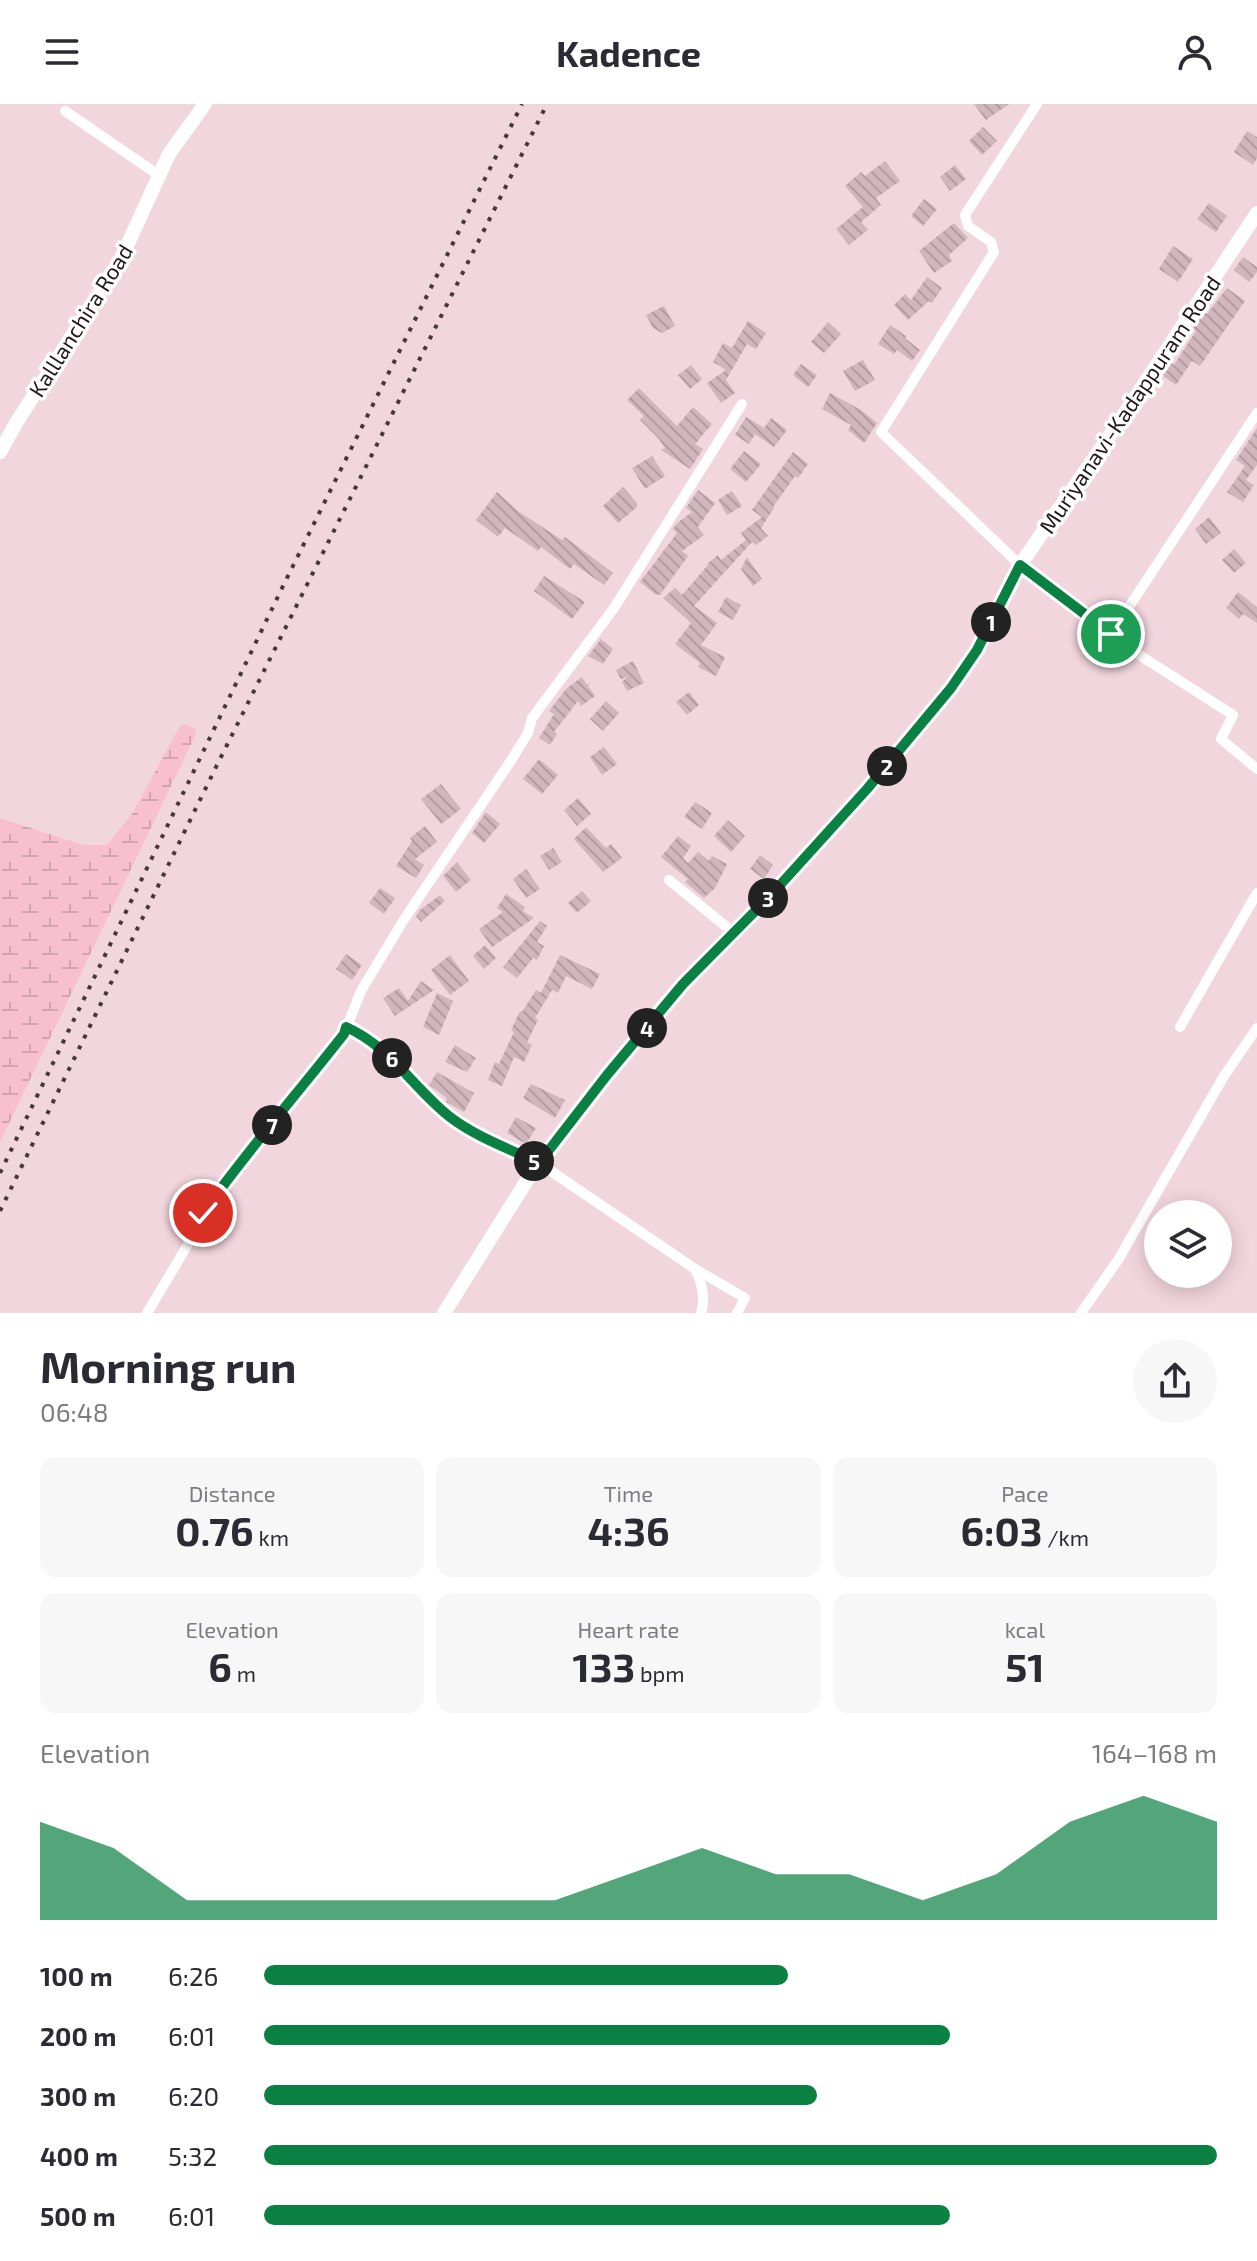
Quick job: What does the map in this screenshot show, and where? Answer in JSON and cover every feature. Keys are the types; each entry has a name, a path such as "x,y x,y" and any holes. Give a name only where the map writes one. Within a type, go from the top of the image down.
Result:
{"main road":[{"name":"Kalllanchira Road","path":"0,452 120,261 169,154 205,104"},
{"name":"Muriyanavi-Kadappuram Road","path":"444,1313 539,1163 607,1075 683,984 867,789 951,688 977,650 1020,565 1257,213"}],"street":[{"path":"1037,104 965,215 968,226 991,242 994,252 881,432 1020,565 1111,634 1233,715 1221,739 1257,769"},
{"path":"65,111 160,176"},
{"path":"147,1313 203,1213 242,1157 272,1125 344,1034 361,991 403,921 512,759 528,733 532,718 614,608 742,404"},
{"path":"1111,634 1257,413"},
{"path":"669,880 734,933"},
{"path":"1180,1027 1257,893"},
{"path":"346,1027 379,1046 450,1117 539,1163 695,1269 745,1298 737,1313"},
{"path":"1081,1313 1118,1260 1224,1076 1257,1028"},
{"path":"695,1269 702,1282 704,1305 701,1313"}],"green space":[{"path":"184,724 195,728 196,734 0,1142 0,818 83,845 107,845 132,814"}],"building":[{"path":"974,104 1009,104 986,120"},
{"path":"983,127 997,141 982,155 969,141"},
{"path":"1247,131 1257,137 1257,158 1253,165 1234,152"},
{"path":"885,161 900,181 876,198 881,205 861,222 868,230 849,245 836,229 863,207 845,186 861,172 865,176"},
{"path":"955,165 966,179 950,191 940,177"},
{"path":"924,199 937,209 923,226 911,216"},
{"path":"1209,203 1227,216 1216,232 1197,219"},
{"path":"954,223 968,238 949,255 952,261 934,273 919,251"},
{"path":"1173,246 1193,259 1178,282 1159,269"},
{"path":"1243,257 1257,267 1249,282 1234,270"},
{"path":"927,277 942,288 932,303 929,301 908,320 894,305 905,294 911,300"},
{"path":"1227,288 1245,301 1200,366 1192,361 1176,385 1163,376 1196,331 1193,328 1204,312 1207,314"},
{"path":"664,306 675,326 662,333 653,328 646,315"},
{"path":"748,321 766,333 756,349 747,344 726,380 735,393 721,403 707,383 726,370 713,362 723,343 732,348"},
{"path":"828,322 841,334 824,353 811,342"},
{"path":"890,325 920,350 912,361 897,350 894,354 878,344"},
{"path":"863,360 875,380 855,391 843,371"},
{"path":"801,364 817,375 808,387 793,375"},
{"path":"691,365 702,379 690,389 678,375"},
{"path":"639,388 677,426 693,407 712,424 695,444 703,449 690,469 661,450 665,448 640,420 644,416 627,400"},
{"path":"830,393 877,423 864,443 848,430 851,425 822,409"},
{"path":"746,417 764,428 771,418 787,430 774,447 755,434 749,444 735,435"},
{"path":"1257,428 1257,465 1246,480 1254,485 1243,502 1227,492 1245,466 1236,460"},
{"path":"744,451 761,464 746,482 730,469"},
{"path":"793,452 808,464 798,478 795,476 761,528 768,536 756,545 752,542 694,606 717,623 701,645 725,657 716,676 698,667 700,663 675,644 691,623 663,598 675,588 682,595 707,564 718,555 721,560 746,540 741,533 762,517 752,510"},
{"path":"652,456 665,476 645,489 632,468"},
{"path":"623,487 637,507 618,523 603,506"},
{"path":"698,490 715,503 698,527 704,535 682,551 688,556 660,595 655,594 640,582 677,533 673,529 677,523 692,512 686,508"},
{"path":"732,491 742,506 727,515 718,500"},
{"path":"497,492 518,511 562,540 565,537 613,573 604,585 574,564 570,569 541,547 538,551 505,528 498,537 476,520"},
{"path":"1209,517 1221,533 1206,544 1195,529"},
{"path":"1234,549 1246,563 1234,573 1222,560"},
{"path":"747,557 762,579 753,586 741,569"},
{"path":"544,576 585,602 572,619 534,591"},
{"path":"1238,592 1257,607 1257,623 1243,614 1239,619 1226,608"},
{"path":"726,597 741,605 733,620 718,612"},
{"path":"601,639 613,649 603,664 588,656"},
{"path":"633,661 644,683 627,691 622,682 627,677 621,679 616,670"},
{"path":"582,677 587,685 591,683 588,686 595,696 581,706 578,701 554,732 557,734 550,745 539,738 554,714 549,711 567,688"},
{"path":"689,692 699,705 687,715 676,702"},
{"path":"606,701 619,713 603,731 590,719"},
{"path":"604,747 617,764 602,775 590,757"},
{"path":"539,759 558,775 542,794 523,779"},
{"path":"441,784 461,809 441,824 421,799"},
{"path":"578,798 591,814 577,826 564,810"},
{"path":"695,802 712,813 702,829 684,817"},
{"path":"486,812 500,824 484,843 472,833"},
{"path":"728,820 745,836 731,852 714,836"},
{"path":"425,826 437,842 415,859 424,865 416,878 396,866 412,841 410,838"},
{"path":"586,827 606,848 611,844 622,858 603,872 574,839"},
{"path":"678,836 691,846 683,858 688,863 698,852 709,861 712,856 727,864 715,888 704,898 685,882 688,879 661,857"},
{"path":"553,848 562,862 549,870 540,856"},
{"path":"760,855 773,865 764,879 750,869"},
{"path":"457,862 471,880 456,892 443,876"},
{"path":"526,869 540,889 526,898 513,879"},
{"path":"380,888 395,898 384,914 369,903"},
{"path":"582,891 591,901 577,913 568,903"},
{"path":"506,894 525,907 523,911 534,918 492,947 479,929 503,912 497,908"},
{"path":"440,895 445,901 421,922 416,916 420,910"},
{"path":"540,921 547,926 537,942 544,946 537,960 533,958 517,978 503,967"},
{"path":"485,945 496,958 484,969 473,956"},
{"path":"346,954 362,965 352,980 336,969"},
{"path":"450,955 469,981 450,995 431,970"},
{"path":"560,955 600,974 592,989 566,976 558,993 552,990 535,1018 538,1020 527,1042 532,1045 524,1062 514,1057 502,1086 488,1080 495,1062 499,1064 514,1032 511,1030 520,1011 536,990 541,993"},
{"path":"421,981 434,990 395,1016 383,998 399,988 408,1001"},
{"path":"437,993 453,1001 439,1035 423,1027"},
{"path":"455,1045 476,1058 467,1072 445,1062"},
{"path":"437,1072 474,1093 464,1112 446,1102 447,1098 429,1085"},
{"path":"531,1084 565,1100 555,1118 523,1098"},
{"path":"516,1117 536,1128 526,1144 507,1133"}],"railway":[{"path":"0,1173 284,584 522,104"},
{"path":"0,1211 216,767 547,104"}],"route":[{"path":"203,1213 242,1157 272,1125 344,1034 346,1027 379,1046 450,1117 539,1163 683,984 770,896 867,789 951,688 977,650 1020,565 1111,634"}]}
